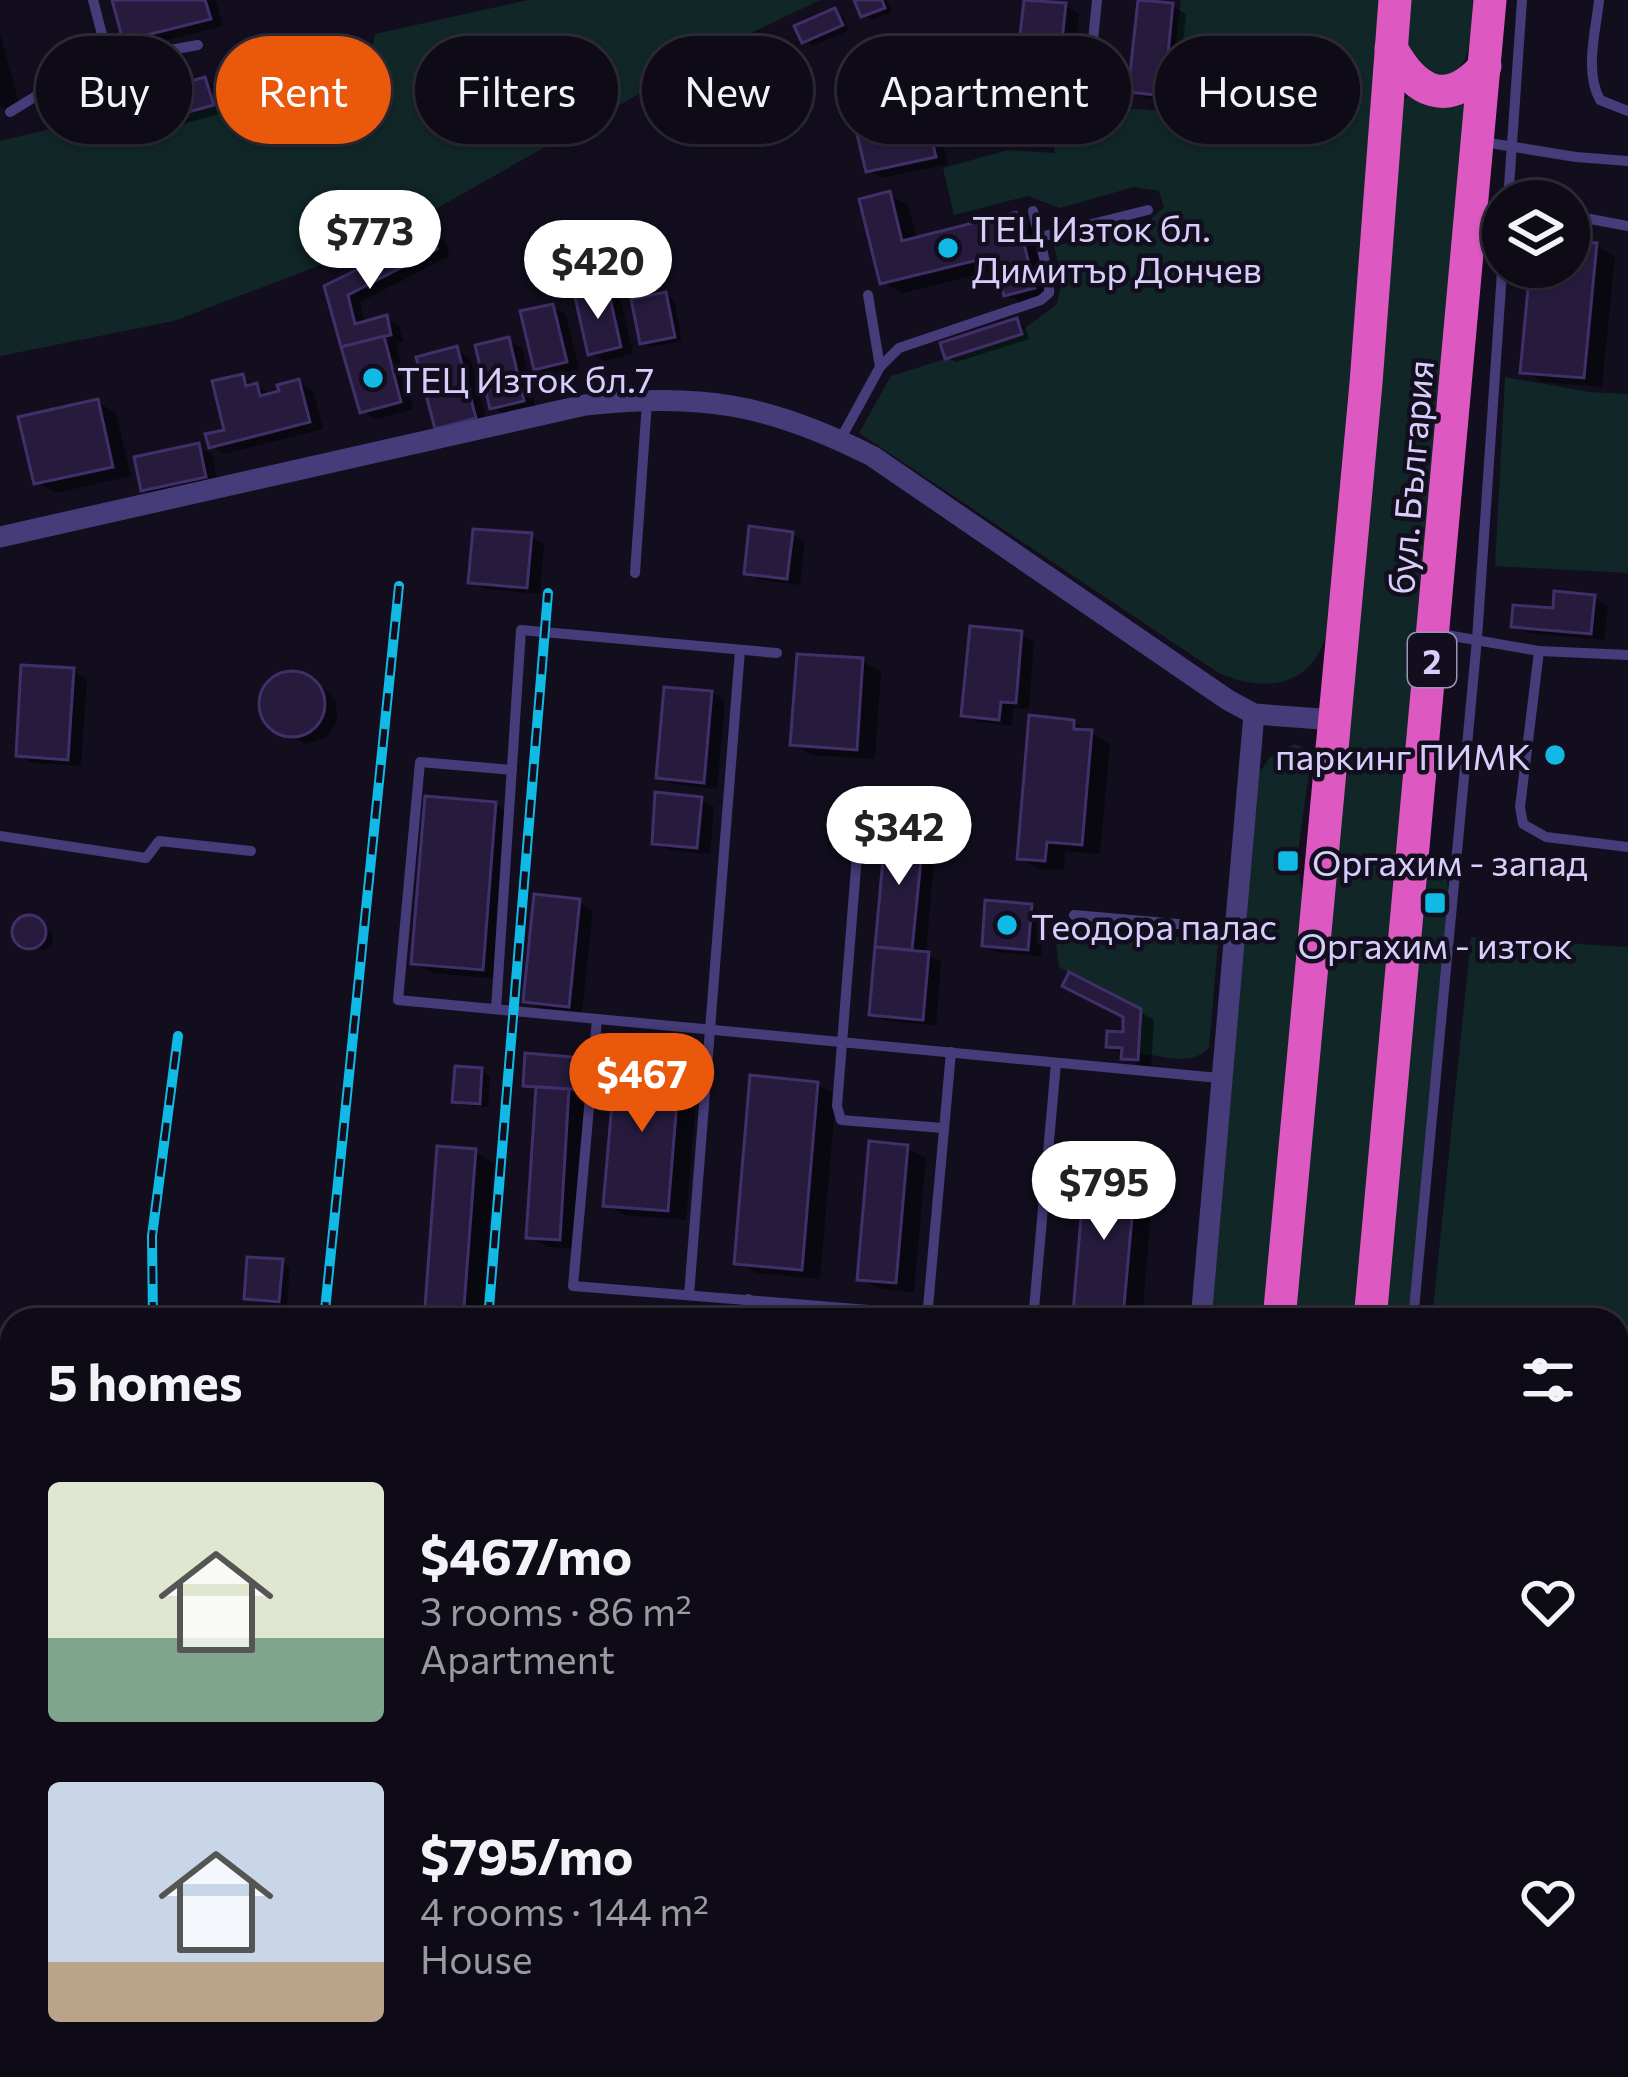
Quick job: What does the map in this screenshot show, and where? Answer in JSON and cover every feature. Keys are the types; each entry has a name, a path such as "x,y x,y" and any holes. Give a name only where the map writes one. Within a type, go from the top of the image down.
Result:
{"highway":[{"name":"бул. България","path":"1280,1308 1395,0"},
{"name":"бул. България","path":"1371,1308 1478,142 1496,49 1490,0"},
{"path":"1391,48 1411,80 1443,92 1460,88 1496,49"}],"street":[{"path":"0,537 530,416 648,399 721,402 765,410 840,440 938,499 1254,714 1335,720"},
{"path":"1202,1308 1254,714"}],"lane":[{"path":"92,0 102,36"},
{"path":"1093,36 1096,0"},
{"path":"1509,180 1512,144 1496,49 1522,0"},
{"path":"1599,0 1594,90 1600,100 1628,111"},
{"path":"192,46 198,45"},
{"path":"10,112 36,96"},
{"path":"1478,142 1628,161"},
{"path":"840,440 880,367 899,348 1041,300 1048,293 1033,211"},
{"path":"1040,237 1148,211"},
{"path":"1590,219 1628,226"},
{"path":"1470,247 1482,234"},
{"path":"1414,1308 1477,639 1500,288"},
{"path":"868,295 880,367"},
{"path":"1460,358 1494,361"},
{"path":"634,574 648,399"},
{"path":"496,1009 521,631 777,653"},
{"path":"1434,633 1539,651 1628,655"},
{"path":"689,1295 740,650"},
{"path":"1539,651 1520,807 1523,824 1546,837 1628,847"},
{"path":"512,770 420,762 398,1000 1219,1078"},
{"path":"859,830 837,1106 841,1120 943,1128"},
{"path":"0,836 146,858 159,841 251,851"},
{"path":"1075,915 1201,926 1232,938"},
{"path":"597,1019 573,1286 838,1308"},
{"path":"928,1308 951,1052"},
{"path":"1034,1308 1056,1063"},
{"path":"747,1308 748,1299"}],"green space":[{"path":"528,0 820,0 745,36 642,36 642,92 618,106 618,36 415,36 415,144 551,144 370,246 174,321 0,356 0,141 36,133 36,144 192,144 192,109 216,102 216,144 391,144 391,36 375,34"},
{"path":"1181,0 1384,0 1326,636 1308,667 1282,682 1250,683 1217,672 859,433 891,376 1012,338 1057,304 1062,278 1054,246 1148,222 1164,207 1159,191 1134,187 1060,208 1028,196 954,215 943,168 1008,150 1054,153 1055,144 1131,144 1131,109 1155,110 1155,144 1360,144 1360,36 1176,36"},
{"path":"1406,0 1473,0 1465,60 1450,76 1438,81 1412,65 1404,31"},
{"path":"1411,94 1464,100 1469,106 1363,1308 1293,1308 1402,101"},
{"path":"1505,377 1628,394 1628,573 1495,566"},
{"path":"1294,744 1305,748 1310,764 1297,860 1306,914 1269,1308 1212,1308 1259,773 1270,757"},
{"path":"1437,865 1444,868 1450,896 1409,1308 1384,1308 1423,886"},
{"path":"1066,930 1218,943 1209,1048 1185,1059 1139,1053 1141,1009 1059,967 1056,943"},
{"path":"1471,937 1628,947 1628,1308 1433,1308"}],"building":[{"path":"112,0 205,0 211,19 143,36 122,36"},
{"path":"854,0 882,0 885,8 861,17"},
{"path":"1024,0 1066,3 1063,36 1020,36"},
{"path":"1138,0 1173,3 1170,36 1155,36 1155,95 1131,92"},
{"path":"835,8 843,25 813,38 799,36 794,26"},
{"path":"205,77 214,105 192,111 192,81"},
{"path":"859,144 933,144 936,157 866,172"},
{"name":"ТЕЦ Изток бл. Димитър Дончев","path":"890,191 902,241 1016,212 1035,288 1004,296 994,256 880,284 859,199"},
{"path":"433,232 437,249 348,295 355,324 387,315 391,335 341,347 324,286"},
{"path":"1590,242 1597,243 1584,378 1520,373 1528,288 1590,288"},
{"path":"608,289 621,347 588,355 575,297"},
{"path":"666,292 675,337 640,344 631,299"},
{"path":"553,304 567,362 534,370 520,311"},
{"path":"1017,318 1022,334 945,359 940,343"},
{"name":"ТЕЦ Изток бл.7","path":"384,336 401,402 360,413 341,347"},
{"path":"509,337 524,401 490,409 475,345"},
{"path":"457,346 476,418 435,429 416,357"},
{"path":"243,374 246,386 257,383 260,396 299,379 310,422 209,448 205,434 224,430 212,381"},
{"path":"98,399 113,467 34,484 18,417"},
{"path":"199,443 206,477 141,491 134,457"},
{"path":"749,526 793,532 787,579 744,574"},
{"path":"473,529 532,533 527,588 468,583"},
{"path":"1554,591 1595,595 1591,634 1511,627 1513,605 1553,608"},
{"path":"970,626 1022,631 1016,703 1001,702 999,720 961,716"},
{"path":"797,654 863,658 857,750 790,745"},
{"path":"21,665 74,668 68,760 16,756"},
{"path":"292,671 316,680 325,704 316,728 292,737 268,728 259,704 268,680"},
{"path":"664,687 712,691 704,783 656,778"},
{"path":"1029,715 1074,720 1074,729 1092,730 1082,845 1047,842 1045,861 1017,859"},
{"path":"655,792 702,797 697,848 652,844"},
{"path":"425,796 496,802 483,970 411,964"},
{"path":"886,826 924,830 912,950 875,947"},
{"path":"534,894 580,899 569,1007 523,1002"},
{"name":"Теодора палас","path":"985,900 1032,904 1028,950 982,946"},
{"path":"29,915 41,920 46,932 41,944 29,949 17,944 12,932 17,920"},
{"path":"875,947 929,952 923,1020 869,1015"},
{"path":"1069,972 1141,1009 1138,1060 1121,1059 1122,1048 1106,1047 1107,1031 1123,1032 1123,1017 1062,986"},
{"path":"525,1053 585,1058 583,1090 523,1086"},
{"path":"616,1059 680,1065 668,1211 603,1206"},
{"path":"455,1066 482,1068 480,1104 452,1102"},
{"path":"750,1075 818,1082 802,1270 734,1264"},
{"path":"536,1087 569,1089 560,1240 526,1238"},
{"path":"869,1141 908,1145 896,1283 857,1280"},
{"path":"437,1146 476,1149 464,1308 425,1308"},
{"path":"1085,1169 1136,1173 1124,1308 1073,1308"},
{"path":"247,1257 283,1259 279,1302 244,1299"}],"railway":[{"path":"325,1308 399,586"},
{"path":"489,1308 548,593"},
{"path":"153,1308 152,1236 178,1036"}],"place":[{"name":"ТЕЦ Изток бл. Димитър Дончев","path":"948,248"},
{"name":"ТЕЦ Изток бл.7","path":"373,378"},
{"name":"паркинг ПИМК","path":"1555,755"},
{"name":"Оргахим - запад","path":"1288,861"},
{"name":"Оргахим - изток","path":"1435,903"},
{"name":"Теодора палас","path":"1007,925"}]}
